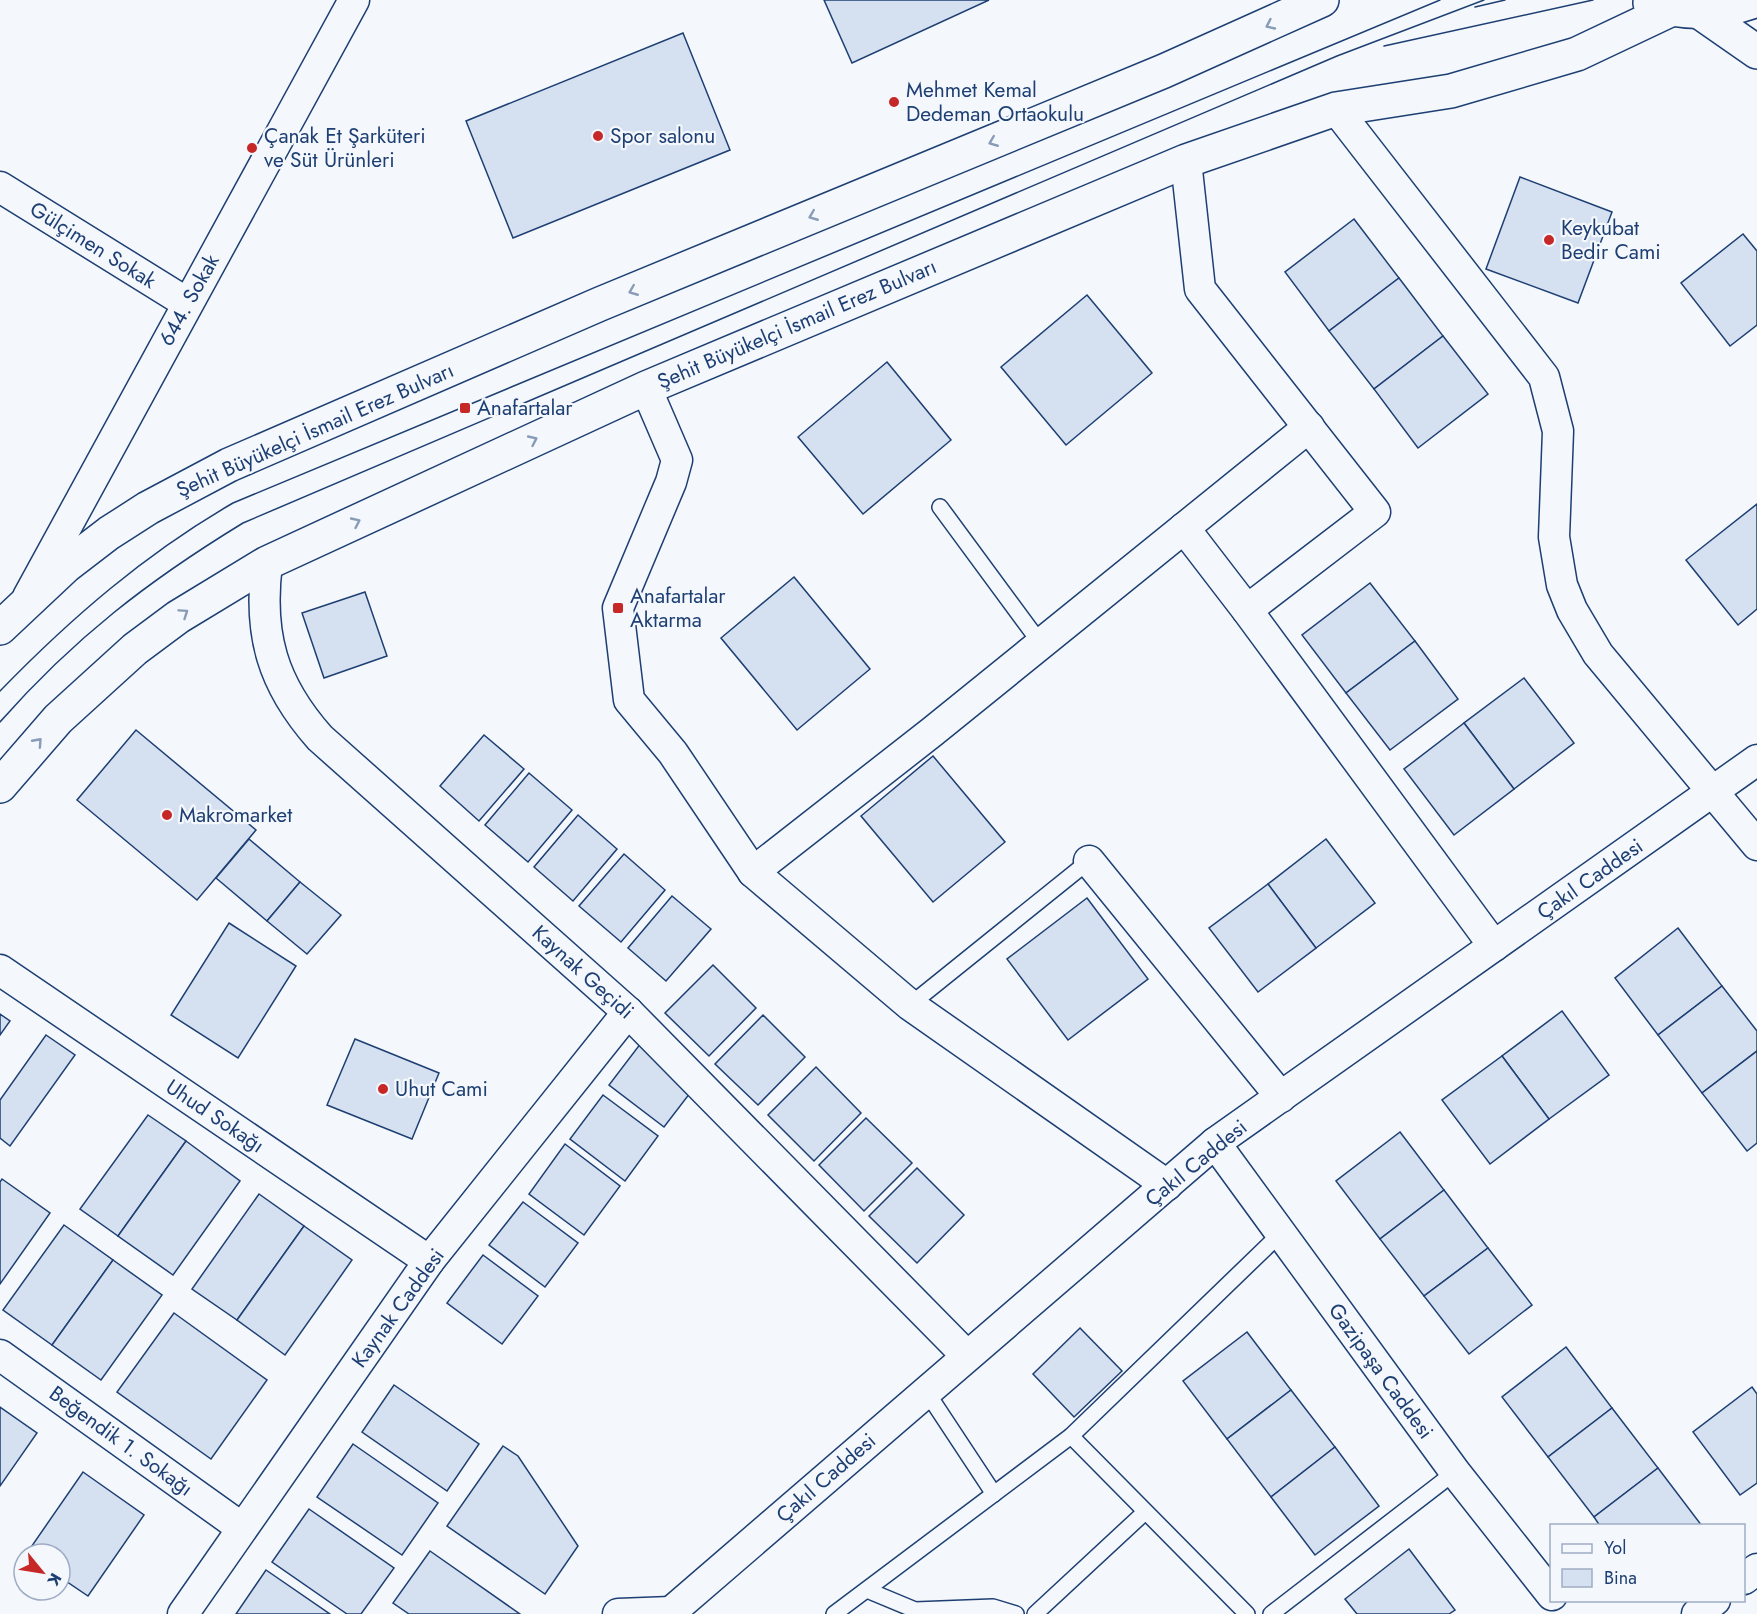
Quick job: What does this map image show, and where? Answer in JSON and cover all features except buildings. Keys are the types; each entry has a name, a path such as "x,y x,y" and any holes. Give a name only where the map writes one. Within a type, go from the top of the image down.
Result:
{"main road":[{"name":"Şehit Büyükelçi İsmail Erez Bulvarı","path":"0,627 25,602 109,533 148,508 229,465 600,304 1164,71 1322,0"},
{"name":"Şehit Büyükelçi İsmail Erez Bulvarı","path":"0,786 58,720 135,649 177,617 267,563 646,388 1186,161 1336,109 1451,91 1576,54 1671,8 1731,10 1757,0"},
{"path":"1671,8 1757,52"}],"street":[{"name":"644. Sokak","path":"25,602 354,0"},
{"path":"1336,109 1544,376 1558,431 1554,537 1562,585 1572,610 1598,654 1757,845"},
{"path":"1186,161 1200,289 1375,512 1248,610"},
{"name":"Gülçimen Sokak","path":"0,188 187,303"},
{"path":"646,388 677,460 618,608 629,699 673,753 753,872 910,1005 1167,1185"},
{"path":"753,872 1041,644 1309,427"},
{"path":"1184,528 1248,610 1494,946"},
{"name":"Kaynak Geçidi","path":"267,563 263,616 267,643 287,694 302,718 320,738 628,1012 967,1356"},
{"name":"Çakıl Caddesi","path":"671,1613 1215,1143 1757,760"},
{"path":"1089,861 1281,1097"},
{"name":"Uhud Sokağı","path":"0,970 429,1262"},
{"name":"Kaynak Caddesi","path":"183,1614 429,1262 628,1012"},
{"name":"Gazipaşa Caddesi","path":"1215,1143 1455,1472 1550,1594"},
{"name":"Beğendik 1. Sokağı","path":"0,1355 242,1528"},
{"path":"1697,1614 1712,1602"},
{"path":"618,1614 671,1613"}],"lane":[{"path":"940,507 1041,644"},
{"path":"910,1005 1089,861"},
{"path":"834,1614 1071,1436 1281,1233"},
{"path":"926,1391 994,1494"},
{"path":"1071,1436 1248,1614"},
{"path":"1271,1614 1455,1472"},
{"path":"1035,1614 1145,1512"},
{"path":"867,1590 915,1610 993,1607 1016,1614"}],"tram line":[{"path":"0,691 54,638 110,589 169,544 233,503 1440,0"},
{"path":"0,722 84,637 144,589 243,523 1337,56 1484,0"},
{"path":"1475,7 1505,0"},
{"path":"1384,46 1593,0"}],"place":[{"name":"Mehmet Kemal Dedeman Ortaokulu","path":"894,102"},
{"name":"Spor salonu","path":"598,136"},
{"name":"Çanak Et Şarküteri ve Süt Ürünleri","path":"252,148"},
{"name":"Keykubat Bedir Cami","path":"1549,240"},
{"name":"Anafartalar","path":"465,408"},
{"name":"Anafartalar Aktarma","path":"618,608"},
{"name":"Makromarket","path":"167,815"},
{"name":"Uhut Cami","path":"383,1089"}]}
